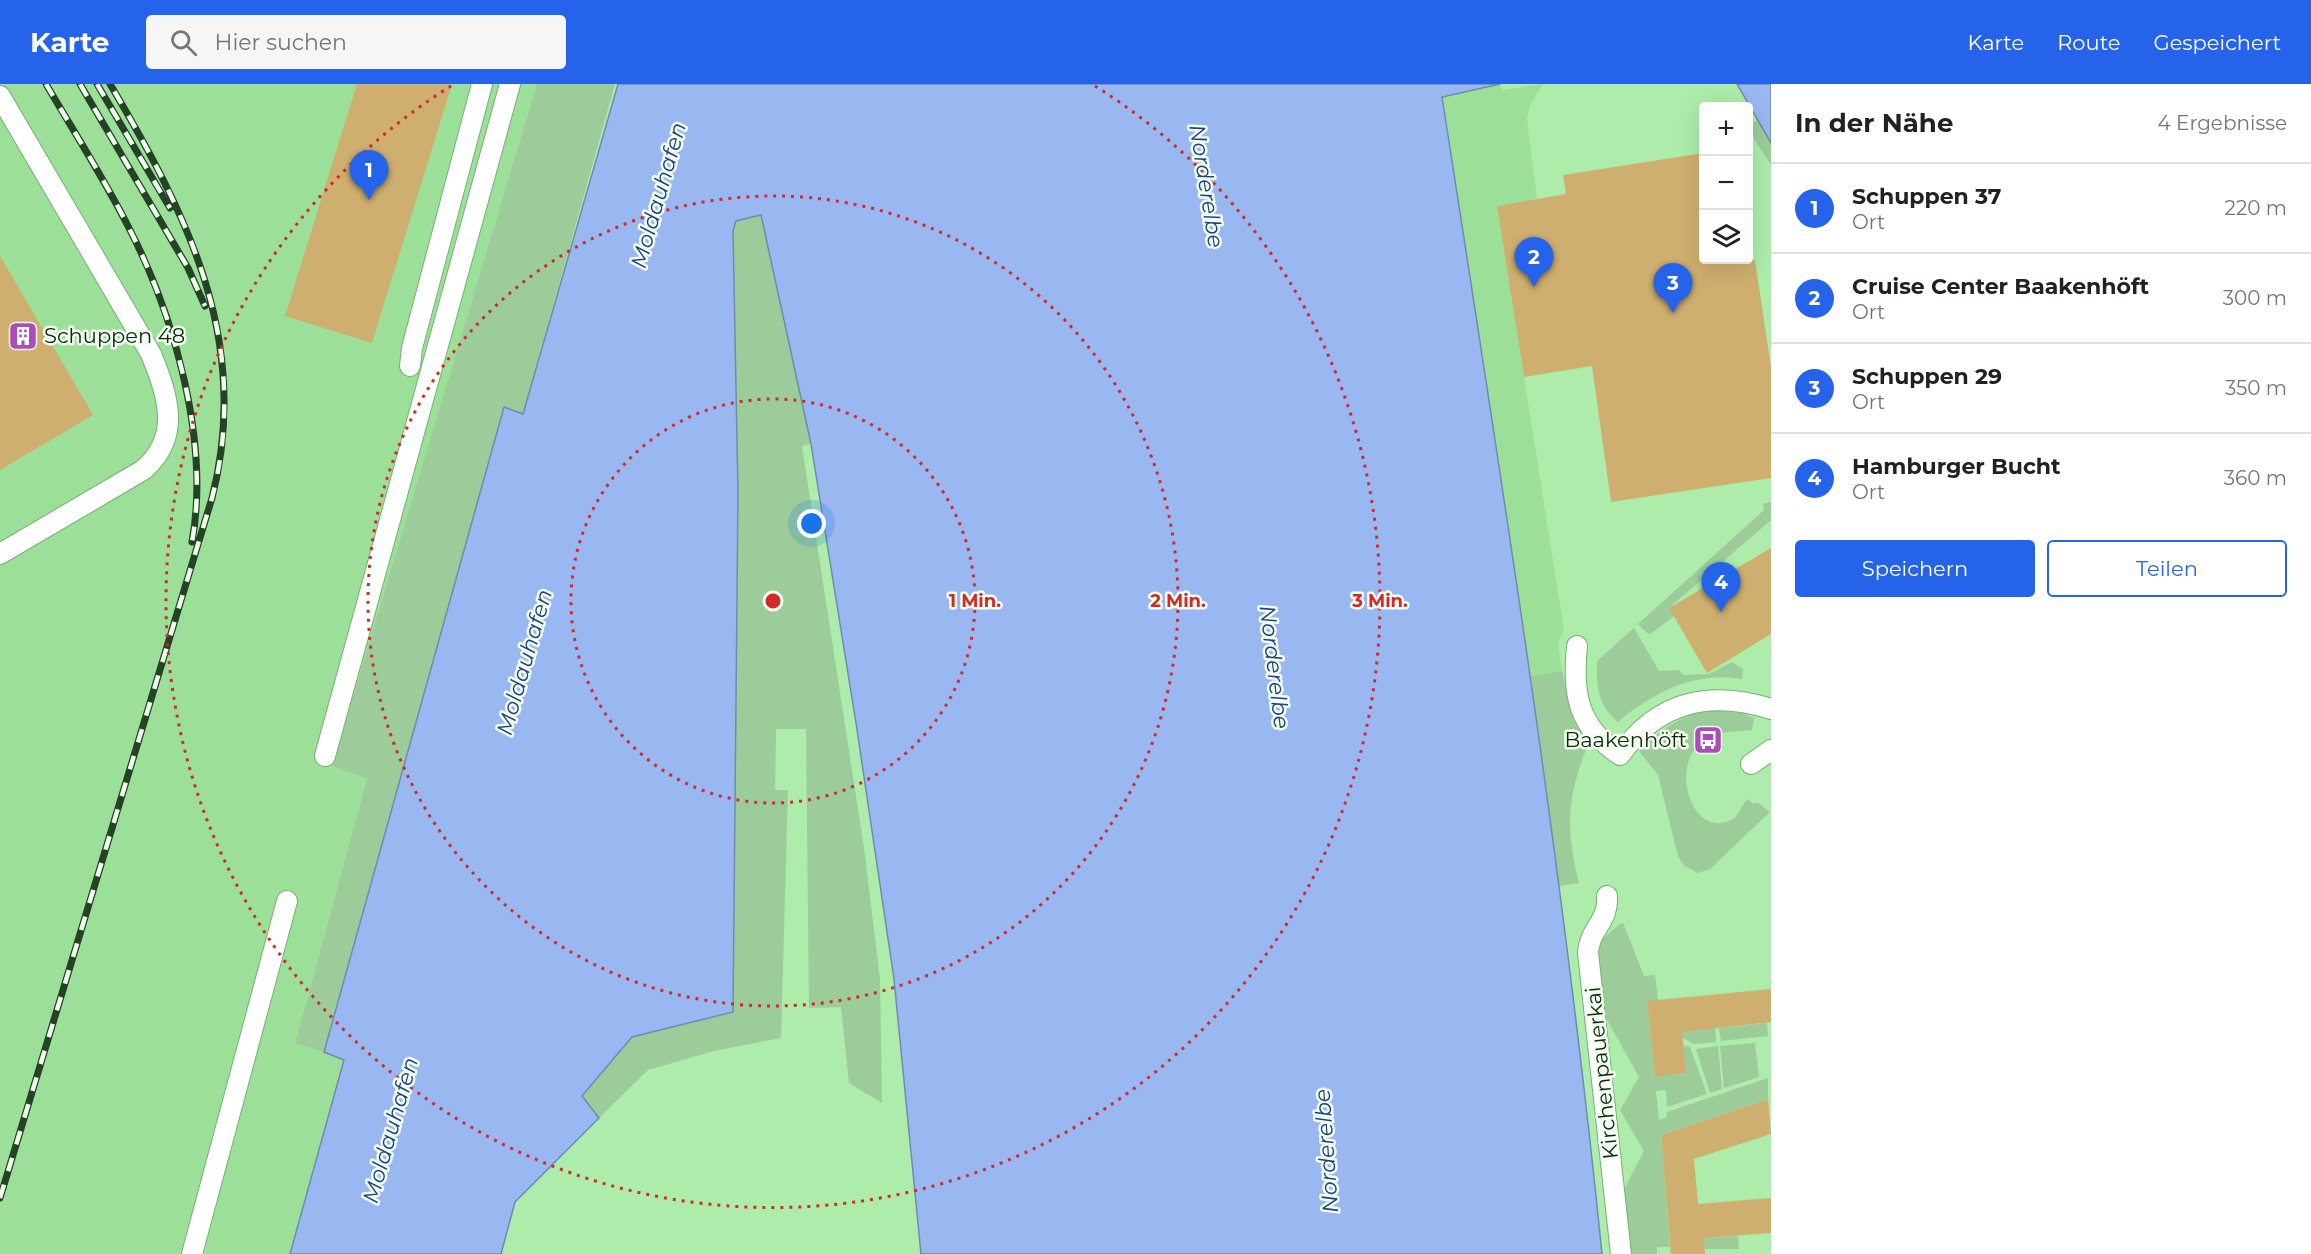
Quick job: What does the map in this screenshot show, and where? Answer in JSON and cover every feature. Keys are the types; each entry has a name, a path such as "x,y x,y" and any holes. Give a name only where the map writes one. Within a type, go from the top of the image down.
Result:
{"lane":[{"path":"410,366 411,348 482,84"},
{"path":"325,756 510,84"},
{"path":"0,96 151,354 166,400 168,426 165,444 154,461 143,470 0,554"},
{"path":"1577,646 1574,677 1587,723 1600,741 1620,755 1650,723 1692,703 1717,699 1737,700 1771,710"},
{"path":"1751,764 1771,750"},
{"name":"Kirchenpauerkai","path":"1606,896 1606,915 1591,939 1588,953 1621,1254"},
{"path":"192,1254 287,901"},
{"path":"178,1254 205,1207"}],"shaded area":[{"path":"0,84 537,84 332,766 367,777 295,1042 344,1059 290,1254 0,1254"},
{"path":"537,84 615,84 523,414 504,408 324,1052 295,1043 367,778 332,766"},
{"path":"1500,84 1503,90 1543,84 1530,105 1527,119 1537,199 1497,206 1564,630 1558,644 1562,671 1531,676 1442,96"},
{"path":"1759,119 1771,143 1771,165 1753,137 1753,123"},
{"path":"762,215 811,444 802,446 864,848 880,979 882,1103 849,1083 841,1007 809,1008 806,729 776,729 775,790 788,790 781,1038 714,1051 648,1070 599,1118 582,1096 632,1037 733,1012 738,493 733,231 735,221"},
{"path":"1771,502 1771,520 1669,608 1674,616 1648,634 1638,624 1764,510 1763,504"},
{"path":"1634,628 1659,671 1679,670 1683,675 1709,674 1732,662 1743,669 1742,679 1725,677 1691,681 1645,702 1618,722 1602,702 1597,678 1597,661"},
{"path":"1562,671 1571,710 1589,742 1576,779 1570,812 1572,845 1579,883 1559,886 1531,676"},
{"path":"1714,709 1743,713 1754,718 1752,730 1705,734 1706,741 1694,750 1688,764 1686,780 1689,796 1696,810 1706,820 1719,823 1735,818 1747,799 1754,804 1757,802 1770,812 1710,869 1698,873 1683,865 1678,856 1658,775 1639,751 1673,724 1692,715"},
{"path":"1623,923 1644,976 1655,975 1658,1000 1647,1002 1655,1077 1686,1073 1683,1045 1690,1047 1707,1094 1667,1107 1666,1090 1656,1091 1659,1120 1667,1117 1667,1112 1768,1078 1768,1099 1661,1135 1670,1247 1657,1247 1657,1254 1630,1254 1624,1189 1644,1151 1620,1110 1639,1077 1606,1018 1599,965 1594,959 1599,942"},
{"path":"1767,1023 1768,1036 1721,1041 1719,1028"},
{"path":"1715,1028 1716,1042 1694,1044 1681,1037 1680,1032"},
{"path":"1755,1043 1759,1077 1724,1088 1720,1046"},
{"path":"1718,1046 1722,1089 1710,1093 1696,1049"},
{"path":"1738,1236 1739,1249 1705,1249 1704,1238"}],"water":[{"path":"618,84 1500,84 1442,97 1530,674 1569,964 1602,1254 921,1254 894,979 856,723 811,444 761,215 736,221 733,231 738,493 733,1012 632,1037 582,1096 599,1118 515,1202 501,1254 290,1254 344,1060 324,1052 504,407 523,414"},
{"path":"1737,84 1771,84 1771,143 1753,112 1753,102 1747,102"}],"building":[{"path":"357,84 452,84 372,343 285,316"},
{"path":"1699,154 1699,264 1753,264 1755,260 1771,367 1771,478 1611,502 1592,366 1524,377 1497,206 1566,194 1563,175"},
{"name":"Schuppen 48","path":"0,256 93,415 0,470"},
{"path":"1771,548 1771,634 1707,673 1669,608"},
{"path":"1771,989 1771,1022 1682,1032 1686,1073 1655,1077 1647,1001"},
{"path":"1768,1099 1771,1134 1694,1159 1698,1204 1771,1198 1771,1233 1704,1238 1705,1254 1671,1254 1661,1135"}],"railway":[{"path":"46,84 100,174 130,230 161,302 174,341 185,382 196,464 196,504 192,542"},
{"path":"80,84 188,268 205,306"},
{"path":"97,84 170,208"},
{"path":"0,1198 212,498 222,441 224,386 218,333 205,282 187,232 164,182 110,84"}],"place":[{"name":"Schuppen 37","path":"369,200"},
{"name":"Cruise Center Baakenhöft","path":"1534,287"},
{"name":"Schuppen 29","path":"1673,313"},
{"name":"Schuppen 48","path":"23,336"},
{"name":"Hamburger Bucht","path":"1721,612"},
{"name":"Baakenhöft","path":"1708,740"}],"water label":[{"name":"Norderelbe","path":"1207,186"},
{"name":"Moldauhafen","path":"658,195"},
{"name":"Moldauhafen","path":"524,662"},
{"name":"Norderelbe","path":"1275,667"},
{"name":"Moldauhafen","path":"390,1130"},
{"name":"Norderelbe","path":"1326,1151"}]}
